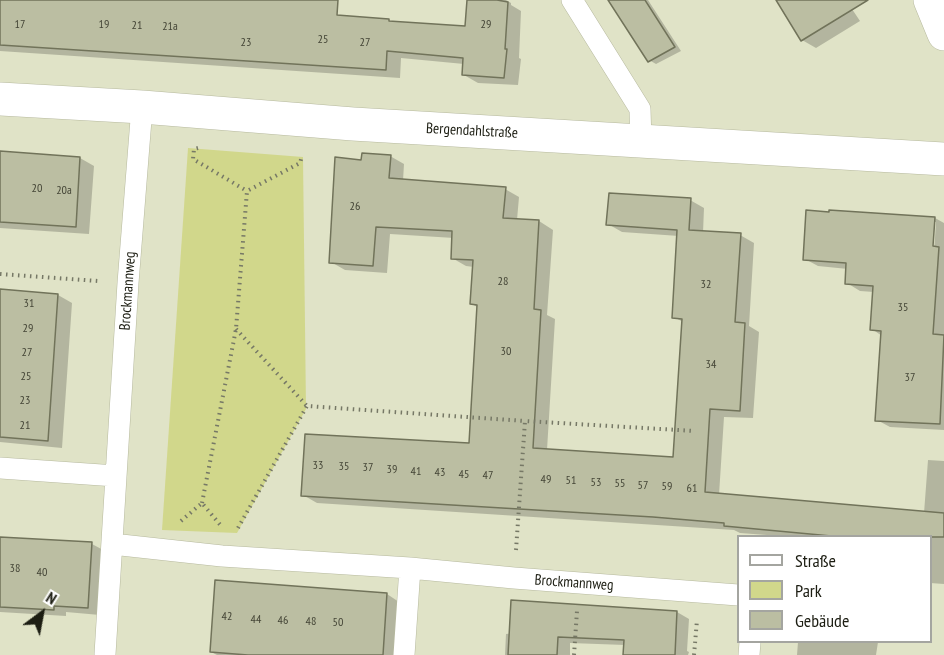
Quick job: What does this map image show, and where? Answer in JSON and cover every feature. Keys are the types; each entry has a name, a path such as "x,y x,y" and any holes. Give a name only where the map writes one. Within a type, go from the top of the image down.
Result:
{"street":[{"path":"930,0 944,33"},
{"name":"Bergendahlstraße","path":"0,99 641,142 944,159"}],"lane":[{"path":"572,0 640,109 641,142"},
{"name":"Brockmannweg","path":"105,654 128,283 142,107"},
{"path":"0,468 116,476"},
{"name":"Brockmannweg","path":"112,544 222,556 410,568 579,584 737,595"},
{"path":"404,655 410,568"}],"path":[{"path":"208,112 204,146 194,149 193,159 247,191"},
{"path":"247,191 300,163 309,120"},
{"path":"202,503 236,328 247,191"},
{"path":"0,274 128,283"},
{"path":"236,328 307,406 525,422 695,431"},
{"path":"222,556 307,406"},
{"path":"514,578 525,422"},
{"path":"574,655 579,584"}],"green space":[{"path":"188,148 303,157 306,409 237,533 162,530"}],"building":[{"path":"0,0 338,0 337,15 465,26 467,0 497,0 508,2 504,78 462,75 463,58 387,51 386,70 0,45"},
{"path":"608,0 645,0 675,47 648,62"},
{"path":"776,0 868,0 801,41"},
{"path":"0,151 80,157 76,227 0,222"},
{"path":"362,153 391,155 389,178 506,187 503,218 539,220 534,309 541,310 533,448 673,457 682,319 672,318 677,230 606,225 609,193 691,198 689,230 741,233 735,322 745,323 740,411 710,409 705,492 944,513 944,537 932,537 932,535 821,535 653,517 301,496 305,434 469,443 477,305 470,304 473,260 451,259 452,231 376,227 373,266 329,263 335,157 361,160"},
{"path":"806,210 935,217 933,246 939,247 933,334 944,335 940,424 875,421 881,331 870,330 873,286 845,284 846,263 803,260"},
{"path":"0,289 58,294 48,441 0,437"},
{"path":"0,537 92,542 88,608 54,606 54,610 0,607"},
{"path":"215,580 387,593 383,655 248,655 210,652"},
{"path":"511,600 677,611 675,655 623,655 624,640 558,637 557,655 508,655"}]}
